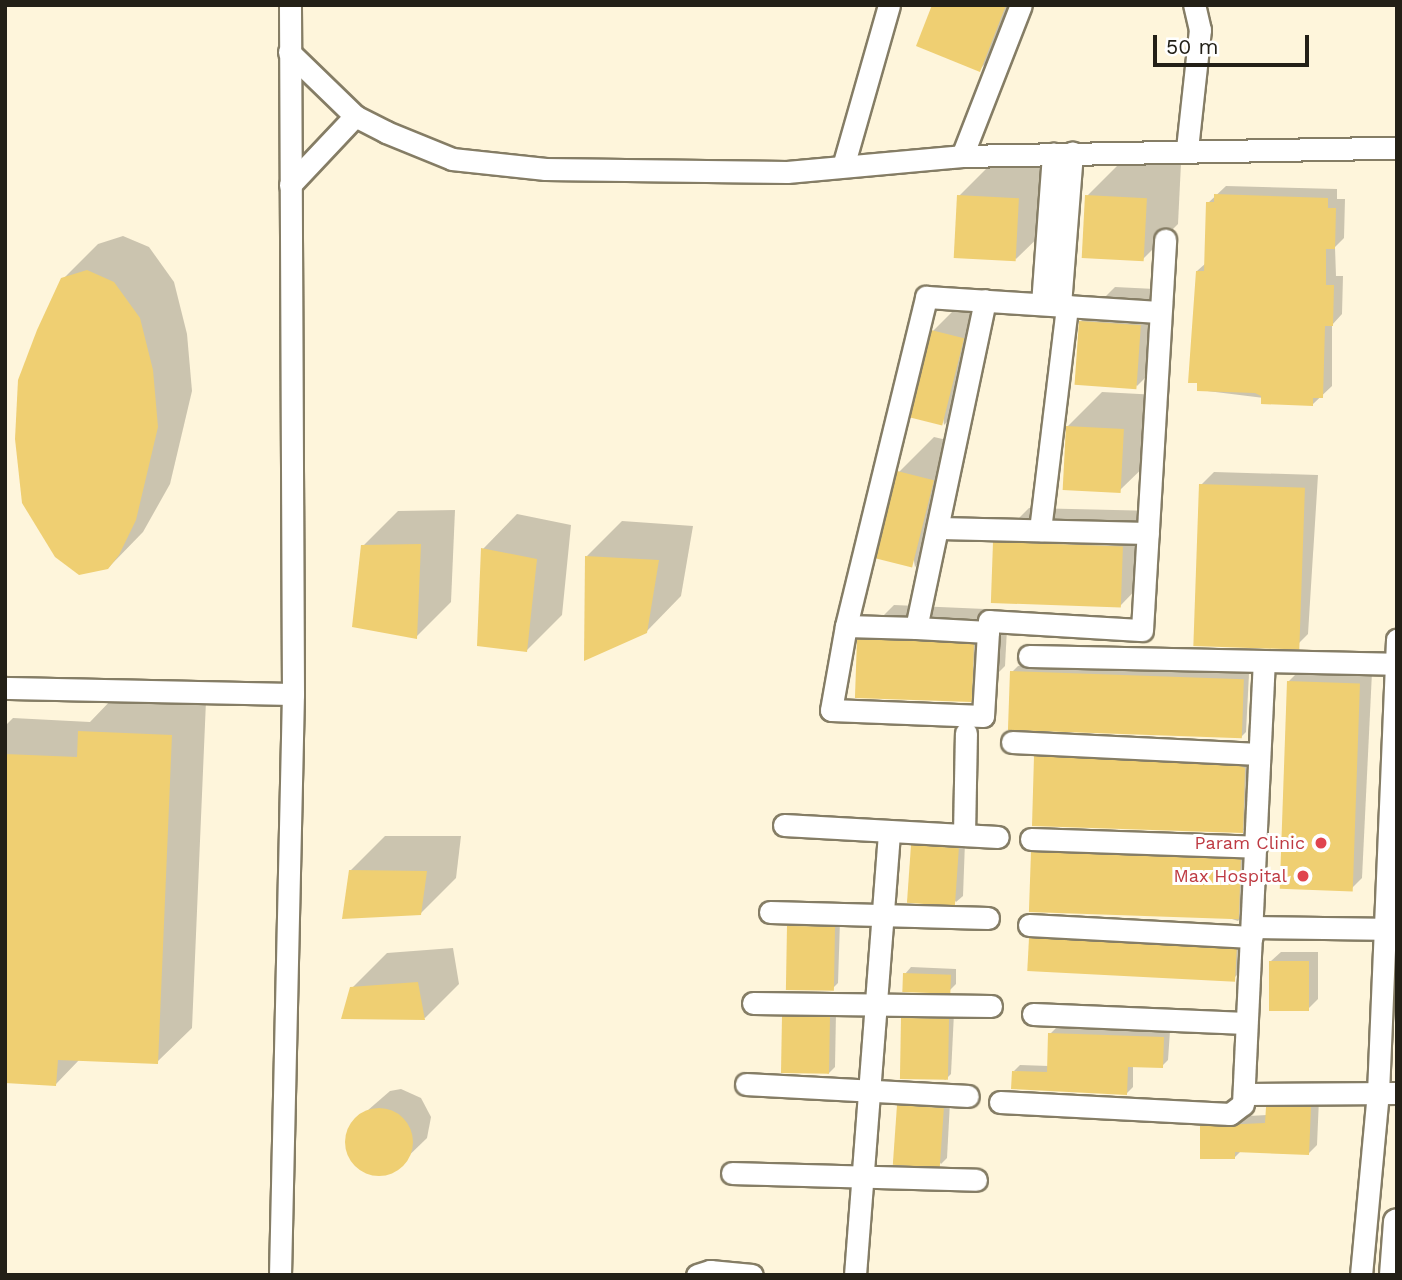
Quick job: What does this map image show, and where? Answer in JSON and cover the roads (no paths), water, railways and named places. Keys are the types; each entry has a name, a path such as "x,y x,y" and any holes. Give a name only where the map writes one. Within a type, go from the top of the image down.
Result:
{"street":[{"path":"279,1275 293,694 290,5"},
{"path":"844,163 889,5"},
{"path":"962,156 1021,5"},
{"path":"1187,149 1200,30 1194,5"},
{"path":"289,52 355,116 452,159 545,170 787,172 844,163 1062,152 1397,148"},
{"path":"290,185 355,116"},
{"path":"1040,530 1056,305 1062,152"},
{"path":"1160,312 926,297 846,626 831,709 983,716 989,621 1142,629 1165,240"},
{"path":"916,628 940,528 985,300"},
{"path":"940,528 1148,533"},
{"path":"846,626 988,632"},
{"path":"1361,1275 1387,1093 1397,639"},
{"path":"1029,656 1396,664"},
{"path":"1000,1102 1230,1114 1243,1104 1264,661"},
{"path":"5,688 293,694"},
{"path":"964,835 966,733"},
{"path":"1012,742 1259,754"},
{"path":"784,825 998,837"},
{"path":"855,1275 889,831"},
{"path":"1031,839 1256,847"},
{"path":"770,912 988,918"},
{"path":"1029,925 1252,932 1390,929"},
{"path":"753,1003 991,1006"},
{"path":"1033,1014 1246,1023"},
{"path":"746,1084 870,1093 968,1096"},
{"path":"1245,1094 1387,1093"},
{"path":"732,1173 976,1180"},
{"path":"1393,1275 1397,1222"},
{"path":"696,1275 710,1271 752,1275"}],"place":[{"name":"Param Clinic","path":"1321,843"},
{"name":"Max Hospital","path":"1303,876"}]}
